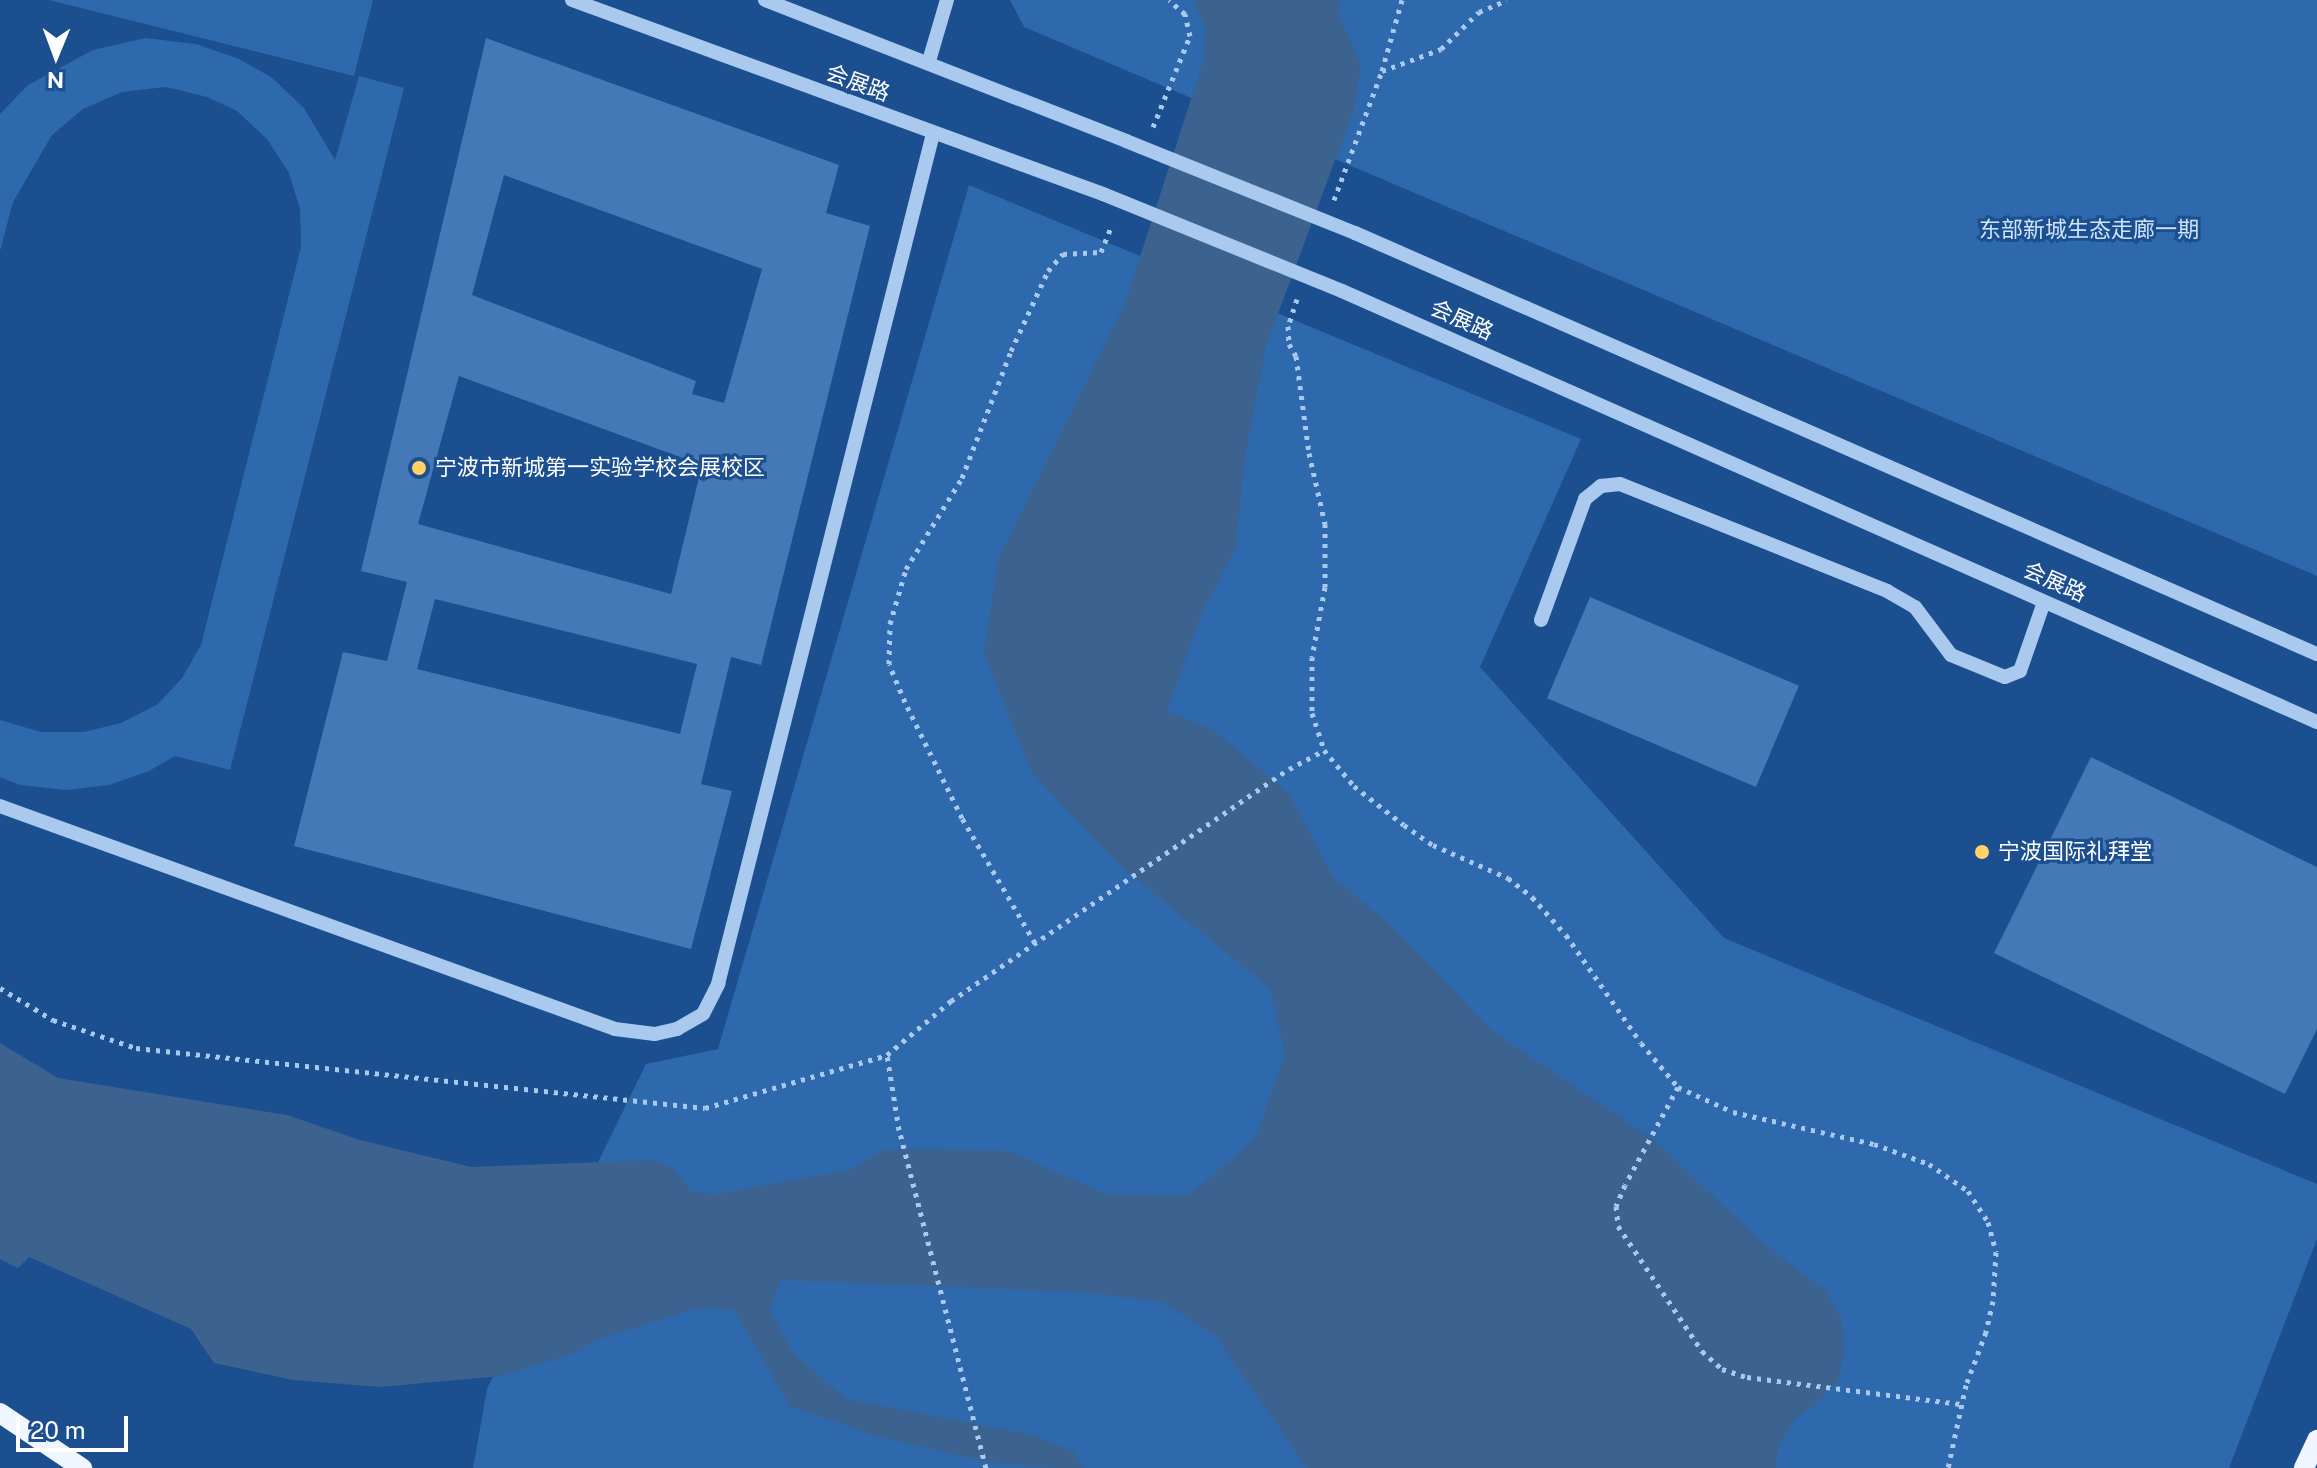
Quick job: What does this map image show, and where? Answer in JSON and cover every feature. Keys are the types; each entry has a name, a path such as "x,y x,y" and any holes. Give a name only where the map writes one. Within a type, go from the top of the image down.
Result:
{"main road":[{"path":"0,1413 82,1468"},
{"path":"2304,1468 2317,1440"}],"street":[{"name":"会展路","path":"572,0 1103,194 1342,291 2317,722"},
{"name":"会展路","path":"765,0 929,61 1355,233 2317,654"},
{"path":"929,61 947,0"},
{"path":"0,806 615,1029 655,1034 677,1029 703,1014 718,984 933,134"},
{"path":"1541,620 1585,499 1601,486 1620,484 1887,591 1915,607 1951,655 2005,677 2020,671 2044,602"}],"path":[{"path":"1332,206 1382,71 1402,0"},
{"path":"1382,71 1441,49 1479,12 1507,0"},
{"path":"1035,943 962,818 905,702 889,664 890,624 906,569 962,478 1011,351 1048,271 1063,254"},
{"path":"1299,296 1288,326 1289,344 1296,356 1309,453 1325,524 1325,587 1312,657 1312,713 1324,750 1354,786 1433,845 1508,878 1532,897 1566,935 1641,1043 1678,1087 1733,1112 1874,1144 1929,1164 1968,1191 1988,1222 1996,1252 1988,1322 1962,1404 1948,1468"},
{"path":"0,988 53,1020 136,1048 705,1108 887,1055 951,1001 1289,769 1324,750"},
{"path":"887,1055 899,1130 986,1468"},
{"path":"1678,1087 1616,1206 1618,1226 1702,1351 1722,1369 1747,1377 1962,1404"}],"green space":[{"path":"49,0 373,0 354,76"},
{"name":"东部新城生态走廊一期","path":"1010,0 2317,0 2317,576 1024,27"},
{"path":"145,38 196,44 239,59 271,77 304,108 335,160 359,76 404,88 230,770 175,756 149,771 109,785 66,790 20,785 0,777 0,720 41,732 84,732 121,723 158,704 182,678 201,645 301,247 300,209 289,173 267,139 237,111 207,97 166,87 122,92 83,109 52,135 13,202 0,251 0,114 28,85 93,50"},
{"path":"969,185 1581,439 1480,667 1724,938 2317,1184 2317,1239 2229,1468 473,1468 487,1389 646,1064 718,1049"}],"shaded area":[{"path":"1192,0 1340,0 1337,9 1361,66 1353,112 1266,346 1246,451 1235,549 1203,610 1167,711 1213,729 1289,794 1332,875 1399,933 1492,1031 1654,1140 1762,1242 1827,1292 1842,1321 1844,1353 1838,1381 1816,1404 1795,1419 1779,1445 1776,1468 1307,1468 1216,1337 1163,1302 1080,1292 781,1280 770,1309 793,1353 846,1399 1033,1435 1073,1451 1085,1468 1052,1468 988,1462 876,1436 790,1406 734,1310 698,1308 593,1341 578,1352 501,1376 380,1387 293,1380 214,1363 191,1329 29,1257 18,1268 0,1259 0,1043 58,1078 287,1115 360,1140 471,1167 656,1160 673,1169 692,1192 717,1194 853,1169 882,1150 930,1149 1009,1151 1106,1194 1189,1195 1255,1139 1285,1054 1270,989 1117,863 1032,773 984,653 998,560 1125,303 1205,56 1205,25"}],"building":[{"path":"486,38 839,165 826,213 870,226 761,665 731,657 701,784 732,791 691,949 294,846 343,652 387,661 407,582 361,571","holes":["504,175 762,269 724,403 692,394 696,381 472,295","459,376 702,465 671,594 418,524","435,599 697,664 680,734 417,669"]},
{"path":"1590,597 1799,686 1756,787 1547,698"},
{"path":"2091,757 2317,867 2317,1029 2285,1094 1994,953"}],"place":[{"name":"宁波市新城第一实验学校会展校区","path":"419,468"},
{"name":"宁波国际礼拜堂","path":"1982,852"}]}
